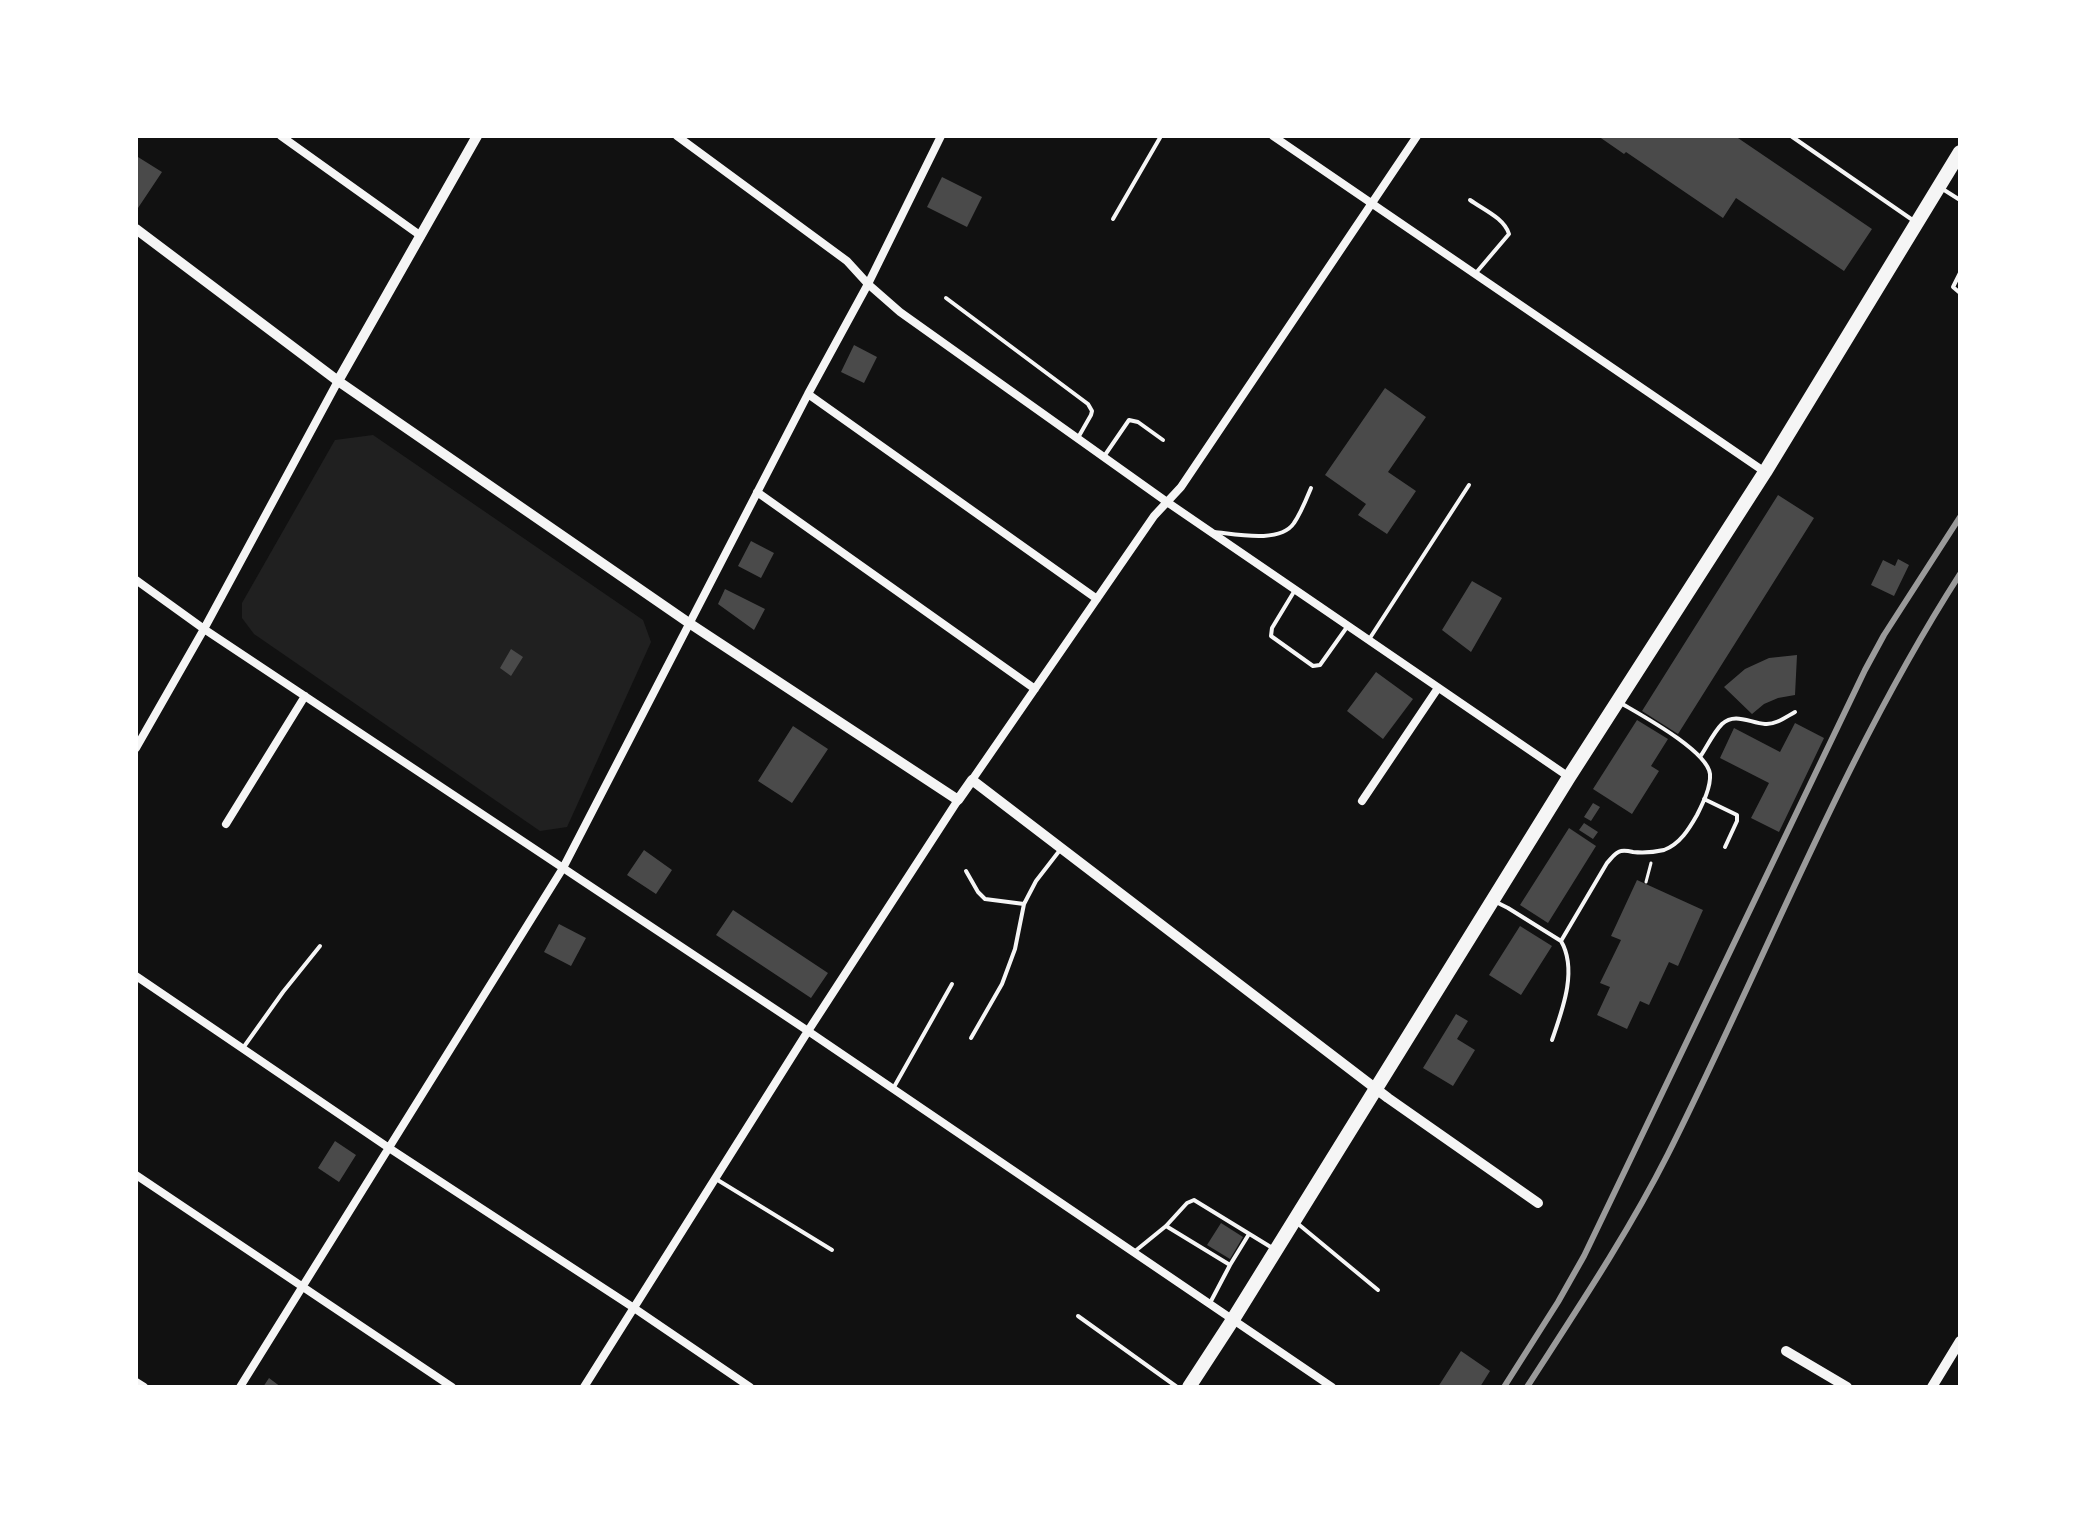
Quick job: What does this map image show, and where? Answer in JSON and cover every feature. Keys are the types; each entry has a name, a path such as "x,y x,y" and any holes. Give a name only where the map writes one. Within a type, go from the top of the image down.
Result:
{"main road":[{"path":"1189,1387 1569,777 1765,472 1960,152"}],"street":[{"path":"281,136 421,236"},
{"path":"136,748 477,136"},
{"path":"677,136 847,261 900,312 1167,502 1569,777"},
{"path":"240,1387 563,868 868,284 941,136"},
{"path":"1273,136 1765,472"},
{"path":"584,1387 958,800 1154,516 1181,487 1417,136"},
{"path":"136,229 338,381 689,623 958,800"},
{"path":"808,394 1097,599"},
{"path":"757,492 1035,689"},
{"path":"136,580 204,629 808,1031 1332,1387"},
{"path":"1362,801 1438,688"},
{"path":"226,824 305,696"},
{"path":"972,780 1375,1088 1538,1203"},
{"path":"136,976 750,1387"},
{"path":"136,1175 452,1387"},
{"path":"1932,1387 1960,1341"},
{"path":"1786,1351 1847,1387"},
{"path":"136,1382 144,1387"}],"lane":[{"path":"1113,219 1161,136"},
{"path":"1791,136 1917,223"},
{"path":"1939,186 1960,200"},
{"path":"1470,200 1503,222 1509,234 1475,274"},
{"path":"1960,273 1953,287 1960,293"},
{"path":"946,298 1088,404 1091,415 1077,438"},
{"path":"1104,457 1129,420 1138,422 1163,440"},
{"path":"1368,641 1469,485"},
{"path":"1211,532 1265,536 1288,530 1311,488"},
{"path":"1295,590 1272,628 1271,636 1313,666 1320,665 1347,626"},
{"path":"1561,941 1607,863 1622,850 1662,850 1683,837 1708,788 1710,773 1700,757 1682,741 1617,701"},
{"path":"1700,757 1722,723 1730,719 1767,724 1795,712"},
{"path":"1704,799 1737,815 1725,847"},
{"path":"971,1038 1002,984 1015,949 1024,904 1036,881 1061,848"},
{"path":"966,871 985,899 1024,904"},
{"path":"1492,900 1561,941 1566,950 1569,961 1563,1007 1552,1040"},
{"path":"243,1048 320,946"},
{"path":"893,1089 952,984"},
{"path":"716,1179 832,1250"},
{"path":"1134,1252 1194,1200 1276,1250"},
{"path":"1294,1221 1378,1290"},
{"path":"1166,1226 1230,1265"},
{"path":"1209,1305 1249,1234"},
{"path":"1078,1316 1177,1387"}],"path":[{"path":"1646,882 1652,851"}],"shaded area":[{"path":"373,435 643,620 651,642 567,827 540,831 254,634 242,618 242,603 335,440"}],"building":[{"path":"1598,136 1735,136 1872,229 1844,271 1736,198 1723,218"},
{"path":"138,157 162,172 136,211 136,161"},
{"path":"942,177 982,197 967,227 927,207"},
{"path":"854,345 877,357 864,383 841,372"},
{"path":"1385,388 1426,417 1388,472 1416,491 1387,534 1358,515 1366,504 1325,475"},
{"path":"1778,495 1814,518 1678,734 1642,711"},
{"path":"751,541 774,553 761,578 738,566"},
{"path":"1898,559 1909,565 1894,596 1871,585 1883,560 1895,566"},
{"path":"1472,581 1502,598 1471,652 1442,630"},
{"path":"725,589 765,609 754,630 718,604"},
{"path":"511,649 523,657 511,676 500,668"},
{"path":"1797,655 1795,695 1764,704 1752,714 1724,687 1745,669 1769,658"},
{"path":"1376,672 1413,699 1383,739 1347,711"},
{"path":"1637,720 1668,739 1651,766 1659,771 1632,814 1593,789"},
{"path":"1795,723 1824,738 1779,832 1751,818 1769,783 1720,758 1734,728 1780,752"},
{"path":"793,726 828,749 792,803 758,781"},
{"path":"1593,803 1600,807 1591,821 1584,817"},
{"path":"1584,823 1598,832 1593,839 1579,830"},
{"path":"1569,828 1596,846 1548,923 1520,905"},
{"path":"644,850 672,870 656,894 627,875"},
{"path":"1637,880 1703,910 1678,966 1669,962 1649,1005 1640,1001 1627,1029 1597,1015 1610,987 1600,983 1621,940 1611,936"},
{"path":"733,910 828,973 811,998 716,935"},
{"path":"559,924 586,938 571,966 544,952"},
{"path":"1520,926 1552,946 1521,995 1489,975"},
{"path":"1456,1014 1468,1021 1457,1039 1475,1050 1453,1086 1423,1068"},
{"path":"335,1141 356,1155 339,1182 318,1168"},
{"path":"1221,1223 1243,1237 1230,1259 1207,1245"},
{"path":"1461,1351 1490,1371 1480,1387 1438,1387"},
{"path":"269,1378 281,1387 263,1387"}],"railway":[{"path":"1504,1387 1584,1256 1865,670 1960,517"},
{"path":"1527,1387 1636,1214 1668,1154 1842,787 1918,643 1960,574"}]}
